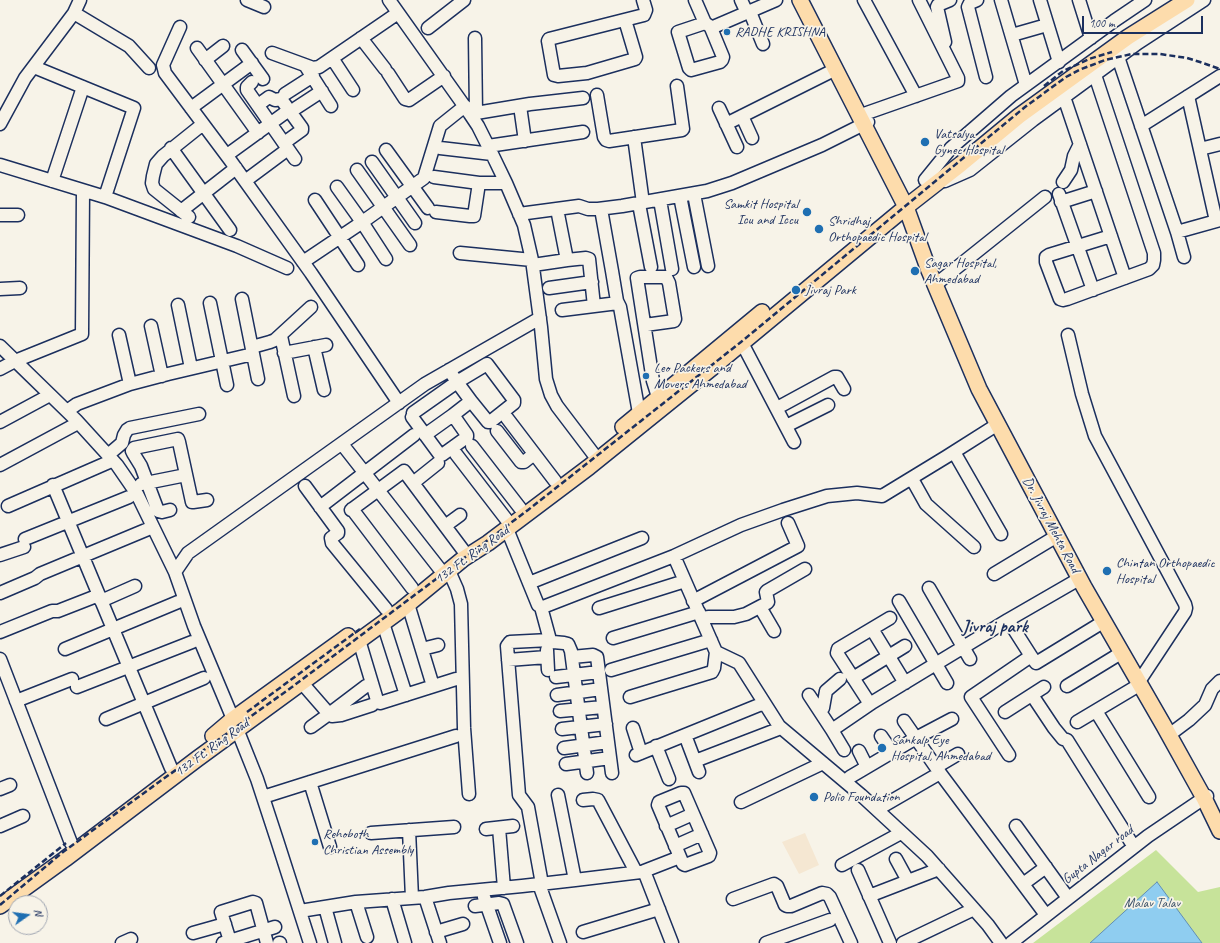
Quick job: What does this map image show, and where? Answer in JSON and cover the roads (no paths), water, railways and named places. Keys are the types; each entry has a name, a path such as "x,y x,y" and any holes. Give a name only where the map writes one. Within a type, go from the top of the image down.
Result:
{"main road":[{"path":"800,0 836,69 865,120"},
{"path":"805,0 905,201 983,384 1141,681 1172,732 1205,797 1220,821"},
{"path":"958,160 1020,104 1123,29 1169,0"},
{"path":"958,160 1128,38 1187,0"},
{"name":"132 Ft. Ring Road","path":"0,906 65,859 196,759 235,724 302,683 359,640 412,588 488,543 520,508 555,482 595,456 639,413 658,397 958,160"},
{"name":"132 Ft. Ring Road","path":"0,893 71,843 170,768 235,724 384,616 408,604 463,550 506,524 742,343 905,201"},
{"name":"Dr. Jivraj Mehta Road","path":"905,201 928,268 979,389 1079,579 1121,653 1141,681 1205,797 1220,830"}],"street":[{"path":"0,124 25,78 74,13 80,0"},
{"path":"247,0 264,7"},
{"path":"389,0 470,111 506,183 524,225 533,262 546,379 551,395 557,406 595,456"},
{"path":"428,28 464,0"},
{"path":"625,20 636,57 635,59 587,73 558,76 554,75 548,41 549,39 644,15 646,10 643,0"},
{"path":"696,0 708,25 749,12 776,0"},
{"path":"741,0 749,12 763,44"},
{"path":"864,0 916,96"},
{"path":"519,214 580,206 588,209 601,209 641,204 707,191 732,183 822,145 865,120 916,96 958,81 958,78 919,0"},
{"path":"949,61 937,8 938,5 950,0"},
{"path":"977,0 970,3 968,7 986,77"},
{"path":"1001,0 1026,85"},
{"path":"1040,0 1059,62"},
{"path":"1079,0 1091,38"},
{"path":"928,184 951,148 1011,96 1145,0"},
{"path":"928,184 970,170 1033,120 1118,57 1204,0"},
{"path":"74,13 129,46 149,68"},
{"path":"272,53 316,68 398,13"},
{"path":"1012,35 1047,25"},
{"path":"180,27 163,65 164,73 236,168 303,262 399,403"},
{"path":"362,38 406,99 409,100 444,76"},
{"path":"470,111 475,38"},
{"path":"205,60 223,46"},
{"path":"197,48 258,133"},
{"path":"242,50 252,63 258,80 246,89 296,159"},
{"path":"1118,57 1184,257"},
{"path":"332,58 353,90"},
{"path":"191,108 252,63"},
{"path":"306,65 331,106"},
{"path":"34,67 134,108 105,197"},
{"path":"726,124 836,69"},
{"path":"1095,75 1154,253 1154,260 1153,265 1149,269 1067,299 1060,299 1046,262 1046,258 1050,255 1111,236"},
{"path":"285,94 312,76"},
{"path":"1141,126 1220,76"},
{"path":"597,95 604,137 609,141 682,130 676,86"},
{"path":"52,181 83,87"},
{"path":"227,156 292,109 322,91"},
{"path":"1177,232 1218,221 1188,96"},
{"path":"245,181 286,146 303,129 292,109 281,99 275,100 270,97 258,105"},
{"path":"1064,97 1125,278"},
{"path":"303,262 424,178 440,126 470,111 583,98"},
{"path":"520,106 525,141"},
{"path":"719,108 737,147"},
{"path":"742,116 752,138"},
{"path":"203,124 171,148 156,164 152,183 154,189 185,214 204,194 236,168"},
{"path":"440,148 490,150 525,141 583,132"},
{"path":"634,137 641,204 651,267"},
{"path":"1063,182 1071,170 1074,156 1080,144"},
{"path":"1200,149 1220,144"},
{"path":"171,148 230,230"},
{"path":"386,150 412,186 432,210 474,216 479,183"},
{"path":"372,162 415,223"},
{"path":"0,165 105,197 237,246 287,268"},
{"path":"357,170 410,245"},
{"path":"434,177 479,183 506,183"},
{"path":"337,187 386,259"},
{"path":"0,369 15,361 82,334 83,190"},
{"path":"1092,290 1060,198 1096,191"},
{"path":"694,194 708,266"},
{"path":"680,196 694,267"},
{"path":"940,281 1045,197"},
{"path":"315,200 358,265"},
{"path":"660,200 672,269"},
{"path":"557,209 567,260"},
{"path":"601,209 639,413"},
{"path":"0,216 18,215"},
{"path":"460,253 533,262 587,258 589,261 594,306"},
{"path":"549,288 591,278 612,271"},
{"path":"645,325 675,319 669,283 666,277 637,278 653,381 658,397"},
{"path":"0,289 20,288"},
{"path":"242,299 258,379"},
{"path":"210,303 227,385"},
{"path":"562,310 618,303"},
{"path":"178,305 191,368"},
{"path":"67,411 77,404 130,384 222,361 252,350 280,336 311,307"},
{"path":"175,572 188,554 425,384 540,318"},
{"path":"151,326 162,376"},
{"path":"119,335 130,384"},
{"path":"1068,335 1094,436 1186,608 1185,612 1141,681 1077,722"},
{"path":"280,336 294,396"},
{"path":"742,343 794,442"},
{"path":"284,353 326,345"},
{"path":"0,346 67,411 109,459 117,465 131,492 137,494 175,572 194,626 235,724 263,797 310,943"},
{"path":"314,347 324,390"},
{"path":"449,370 457,382 488,422 513,404 514,401 488,364 457,382 412,415 419,435 441,455 467,437 453,415"},
{"path":"777,408 836,377 844,389"},
{"path":"0,422 50,395"},
{"path":"320,507 364,473 419,435 453,415 471,400"},
{"path":"786,426 828,405"},
{"path":"8,506 109,459 122,443 124,435 130,428 199,414"},
{"path":"507,418 555,482"},
{"path":"0,465 78,423"},
{"path":"541,607 674,556 741,525 783,510 827,496 857,493 882,496 912,479 998,424"},
{"path":"497,431 521,462 524,462 534,454"},
{"path":"170,510 162,512 158,511 141,466 132,451 134,448 178,440 180,442 192,502 207,500"},
{"path":"342,444 444,570 457,589 461,604 464,728 469,794"},
{"path":"472,446 520,508"},
{"path":"954,452 1001,534"},
{"path":"456,454 506,524 538,605 541,607 548,640 547,657 552,674 574,674 605,671 710,640"},
{"path":"413,483 438,463"},
{"path":"412,588 352,510 378,490 404,471 463,550"},
{"path":"0,555 148,483 186,474"},
{"path":"912,479 926,504 974,547"},
{"path":"53,485 170,768"},
{"path":"304,486 338,532 331,538 332,543 384,616 406,695"},
{"path":"445,526 460,515"},
{"path":"693,601 798,546 788,523"},
{"path":"0,593 35,578 40,574 154,527"},
{"path":"994,574 1057,536"},
{"path":"529,583 642,538"},
{"path":"630,697 712,672 714,668 716,652 674,556"},
{"path":"613,638 700,615 740,616 768,602 766,591 805,569"},
{"path":"832,730 870,704 935,664 1079,579"},
{"path":"599,608 685,581"},
{"path":"0,632 52,611 58,611 135,586"},
{"path":"929,588 970,659"},
{"path":"899,601 947,683"},
{"path":"65,649 178,602"},
{"path":"408,604 433,686"},
{"path":"760,607 774,631"},
{"path":"870,704 837,653 838,649 890,618"},
{"path":"1008,620 1030,656 1036,663 1103,622"},
{"path":"872,629 905,683"},
{"path":"359,640 378,702 406,695 456,679"},
{"path":"560,943 541,884 528,807 519,795 507,646 510,642 548,640 568,644 571,650 586,768"},
{"path":"16,701 129,667 192,642"},
{"path":"422,649 438,644"},
{"path":"852,678 905,646"},
{"path":"716,652 739,663 781,728 861,795 927,856 988,925 1001,943"},
{"path":"1067,686 1121,653"},
{"path":"572,657 593,655 597,658 605,671 601,689 612,773"},
{"path":"1009,755 971,697 1030,656"},
{"path":"508,660 547,657"},
{"path":"0,660 71,843"},
{"path":"106,719 204,678"},
{"path":"820,711 823,708 826,691 840,678"},
{"path":"1172,732 1189,720 1205,705 1212,689 1220,681"},
{"path":"302,683 329,714 336,716 342,715 372,705"},
{"path":"311,727 366,686"},
{"path":"1005,712 1044,687"},
{"path":"557,695 601,689"},
{"path":"809,695 844,750"},
{"path":"1032,695 1054,728 1063,739 1067,740 1134,847"},
{"path":"633,728 638,754 764,703"},
{"path":"560,711 604,707"},
{"path":"1096,711 1149,797"},
{"path":"850,777 916,738 952,719"},
{"path":"904,720 938,770 1046,915"},
{"path":"562,729 606,724"},
{"path":"686,735 697,767 781,728"},
{"path":"263,797 456,736"},
{"path":"881,736 892,752"},
{"path":"564,748 608,742"},
{"path":"656,746 669,779"},
{"path":"859,751 867,767"},
{"path":"883,806 938,770 958,754"},
{"path":"566,764 586,768 610,758"},
{"path":"741,802 823,763"},
{"path":"310,782 330,847"},
{"path":"684,793 710,853 709,856 685,865 683,864 666,826 658,807 659,802 684,793"},
{"path":"558,795 575,880"},
{"name":"Gupta Nagar road","path":"1011,943 1148,836 1205,797"},
{"path":"583,800 598,800 640,872 659,910 672,943"},
{"path":"666,826 693,814"},
{"path":"0,826 23,816"},
{"path":"486,829 513,826"},
{"path":"1016,826 1068,898"},
{"path":"371,833 454,827"},
{"path":"499,828 504,888"},
{"path":"409,830 412,898"},
{"path":"842,865 901,833"},
{"path":"675,846 702,834"},
{"path":"300,911 356,902 425,897 449,893 640,872 680,857"},
{"path":"896,859 908,880"},
{"path":"1023,884 1046,867"},
{"path":"869,896 938,869"},
{"path":"858,870 890,943"},
{"path":"733,899 774,884 777,886 787,906 791,906 822,893 827,894 830,897 852,943"},
{"path":"482,890 481,906 500,943"},
{"path":"425,897 438,937 462,924"},
{"path":"392,899 405,943"},
{"path":"267,943 269,929 255,902 222,911 221,913 225,924 226,942 269,929"},
{"path":"356,902 367,937"},
{"path":"481,906 499,903 503,904 517,943"},
{"path":"325,908 335,943"},
{"path":"903,943 922,939 974,909"},
{"path":"583,932 659,910"},
{"path":"766,943 830,920"},
{"path":"193,933 225,924"}],"water":[{"path":"1157,882 1202,943 1090,943"}],"railway":[{"path":"1044,86 1063,71 1089,59 1112,52"},
{"path":"0,905 63,852 292,687 528,510 741,342 1025,107 1066,77 1079,70 1105,60 1132,54 1160,54 1187,58 1220,69"},
{"path":"247,712 360,629"},
{"path":"0,896 66,843"}],"place":[{"name":"RADHE KRISHNA","path":"727,32"},
{"name":"Vatsalya Gynec Hospital","path":"925,142"},
{"name":"Samkit Hospital Icu and Iccu","path":"807,212"},
{"name":"Shridhaj Orthopaedic Hospital","path":"819,229"},
{"name":"Sagar Hospital, Ahmedabad","path":"915,271"},
{"name":"Jivraj Park","path":"796,290"},
{"name":"Leo Packers and Movers Ahmedabad","path":"646,376"},
{"name":"Chintan Orthopaedic Hospital","path":"1107,571"},
{"name":"Sankalp Eye Hospital, Ahmedabad","path":"882,748"},
{"name":"Polio Foundation","path":"814,797"},
{"name":"Rehoboth Christian Assembly","path":"315,842"}],"district":[{"name":"Jivraj park","path":"995,627"}],"park label":[{"name":"Malav Talav","path":"1152,903"}]}
